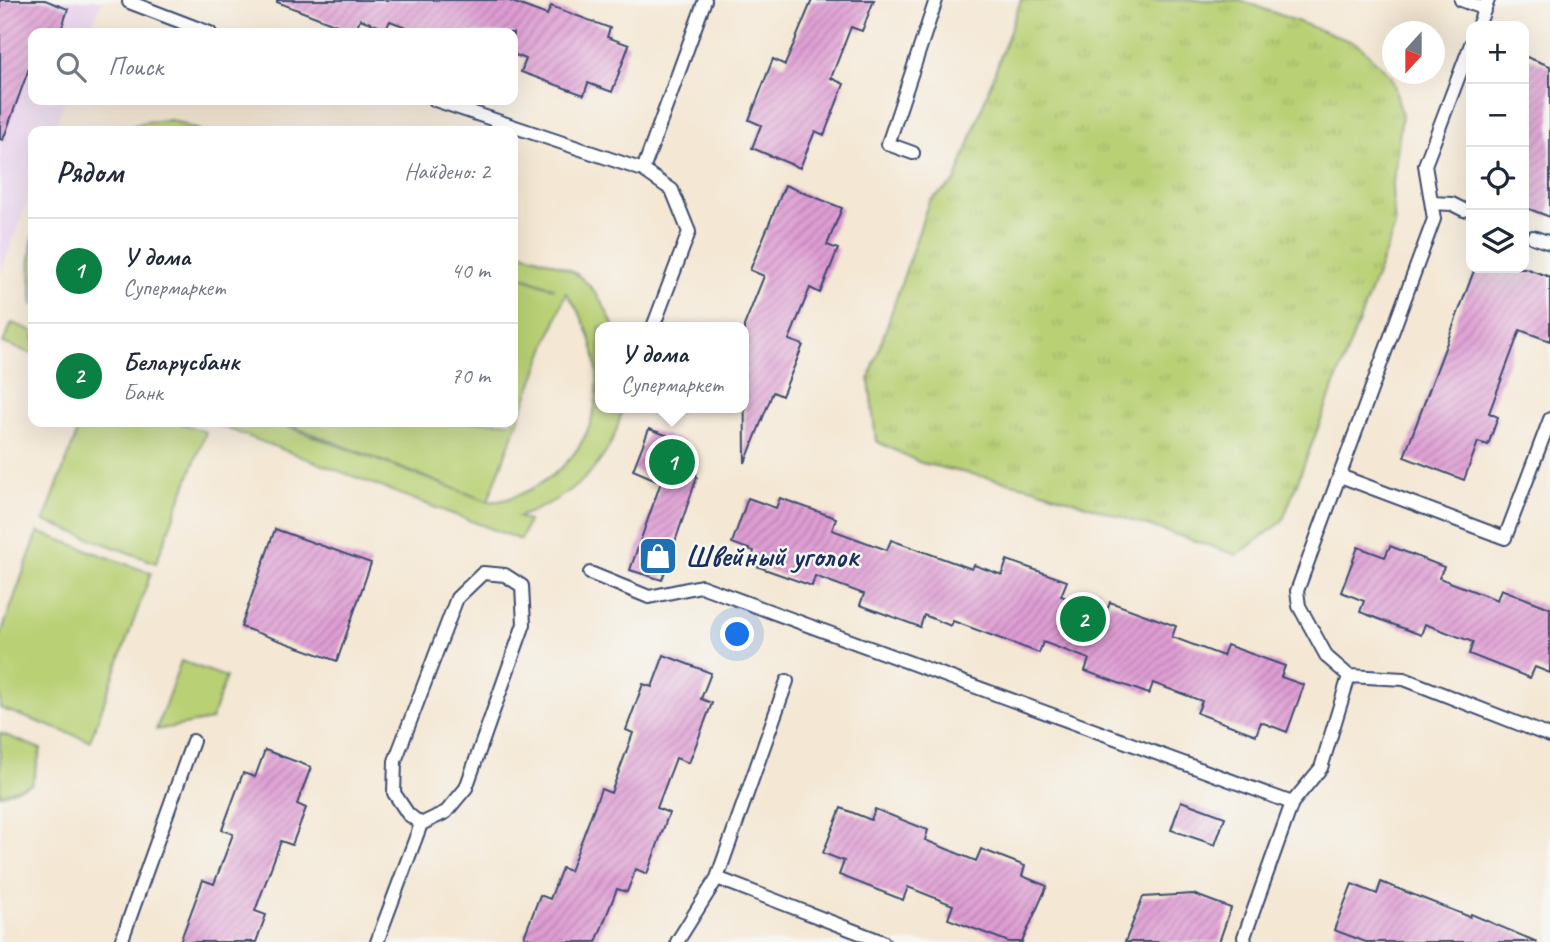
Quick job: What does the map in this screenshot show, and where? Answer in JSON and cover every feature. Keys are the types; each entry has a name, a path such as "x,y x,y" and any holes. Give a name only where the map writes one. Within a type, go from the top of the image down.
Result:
{"lane":[{"path":"643,170 705,0"},
{"path":"913,153 888,144 936,0"},
{"path":"1461,0 1486,5"},
{"path":"129,2 197,28"},
{"path":"1466,57 1425,165 1434,219 1297,591 1299,606 1327,657 1349,676 1404,679 1550,736"},
{"path":"450,105 512,126"},
{"path":"518,128 643,170 672,190 689,232 655,322"},
{"path":"1432,203 1452,204 1464,210"},
{"path":"1533,237 1550,243"},
{"path":"1340,476 1505,538 1550,419"},
{"path":"377,942 421,824 446,813 467,788 524,624 522,586 505,575 484,573 457,598 395,761 394,793 408,814 421,824"},
{"path":"590,573 649,597 701,586 1292,803"},
{"path":"1245,942 1244,937 1292,803 1321,768 1349,676"},
{"path":"677,942 717,878 787,681"},
{"path":"121,942 193,741"},
{"path":"717,878 883,942"}],"shaded area":[{"path":"0,0 102,0 92,28 28,28 28,105 63,105 55,126 28,126 28,199 0,275"}],"green space":[{"path":"1021,0 1240,0 1358,44 1382,67 1382,84 1394,84 1402,115 1392,190 1395,227 1282,522 1237,555 1034,488 921,463 876,441 869,379 929,201 955,182"},
{"path":"171,120 187,126 133,126 144,122"},
{"path":"518,251 554,263 582,278 593,290 612,322 595,322 595,359 592,343 581,317 566,293 518,421 518,276 555,289 518,275"},
{"path":"12,323 28,329 28,352 3,343"},
{"path":"595,405 595,413 621,413 609,447 586,477 554,500 518,517 528,521 521,540 223,427 288,427 487,501 294,427 516,427 488,501 494,501 521,494 562,467 579,446 591,422"},
{"path":"79,427 192,427 206,432 156,563 44,521"},
{"path":"38,532 151,573 90,741 0,708 0,637"},
{"path":"181,661 226,677 211,720 156,730"},
{"path":"0,733 41,749 32,784 0,795"}],"building":[{"path":"0,0 45,0 68,9 62,28 28,28 28,71 3,140 0,139"},
{"path":"507,0 547,15 551,6 610,28 607,37 629,45 612,92 588,83 584,95 521,72 526,59 518,56 518,28 409,28 390,21 386,28 383,28 360,19 357,28 345,28 277,2"},
{"path":"812,0 874,0 862,31 851,27 831,78 844,84 824,135 815,131 800,168 752,148 761,125 749,120 773,59 785,65"},
{"path":"1529,58 1550,66 1550,217 1529,209"},
{"path":"785,185 842,208 827,245 838,249 820,293 810,288 789,340 803,345 782,396 773,392 745,463 745,413 749,413 749,322 746,322 764,276 750,270"},
{"path":"1529,269 1550,277 1550,341 1520,330 1489,413 1498,417 1488,445 1478,442 1464,480 1404,457 1473,273 1529,273"},
{"path":"649,429 683,441 697,477 662,580 630,570 661,482 633,470"},
{"path":"748,498 776,508 780,498 836,518 832,530 887,550 891,540 972,569 974,565 1002,575 1007,560 1067,581 1061,596 1106,613 1110,602 1176,626 1172,637 1223,656 1227,645 1285,666 1281,677 1304,685 1287,732 1261,722 1256,735 1197,713 1202,701 1153,683 1149,694 1085,671 1089,659 1043,642 1039,653 953,621 951,626 924,615 920,627 860,605 864,594 815,576 812,586 750,564 754,551 732,543"},
{"path":"275,529 371,563 337,661 241,627"},
{"path":"1390,546 1444,567 1439,578 1497,600 1501,589 1550,608 1550,673 1535,667 1530,678 1469,654 1473,642 1425,624 1421,635 1360,612 1364,601 1341,592 1358,547 1385,557"},
{"path":"664,655 711,673 701,699 712,703 689,763 676,758 657,808 669,813 647,874 636,869 627,892 617,889 596,942 538,942 524,937 540,895 550,899 562,868 570,871 601,789 611,793 633,733 626,730 643,684 652,687"},
{"path":"265,750 311,767 297,804 306,808 292,845 281,841 255,911 266,915 256,942 180,942 203,880 214,884 233,834 222,830 243,773 255,777"},
{"path":"1181,801 1225,817 1215,845 1171,830"},
{"path":"841,808 871,820 875,809 928,830 925,840 976,861 981,849 1025,866 1022,876 1047,886 1022,942 1009,942 948,919 953,905 908,887 903,900 839,875 844,861 823,853"},
{"path":"1381,882 1470,917 1471,914 1537,942 1366,942 1334,930 1352,884 1377,894"},
{"path":"1193,894 1231,908 1219,942 1125,942 1143,897"}],"place":[{"name":"У дома","path":"672,462"},
{"name":"Швейный уголок","path":"658,556"},
{"name":"Беларусбанк","path":"1083,619"}]}
